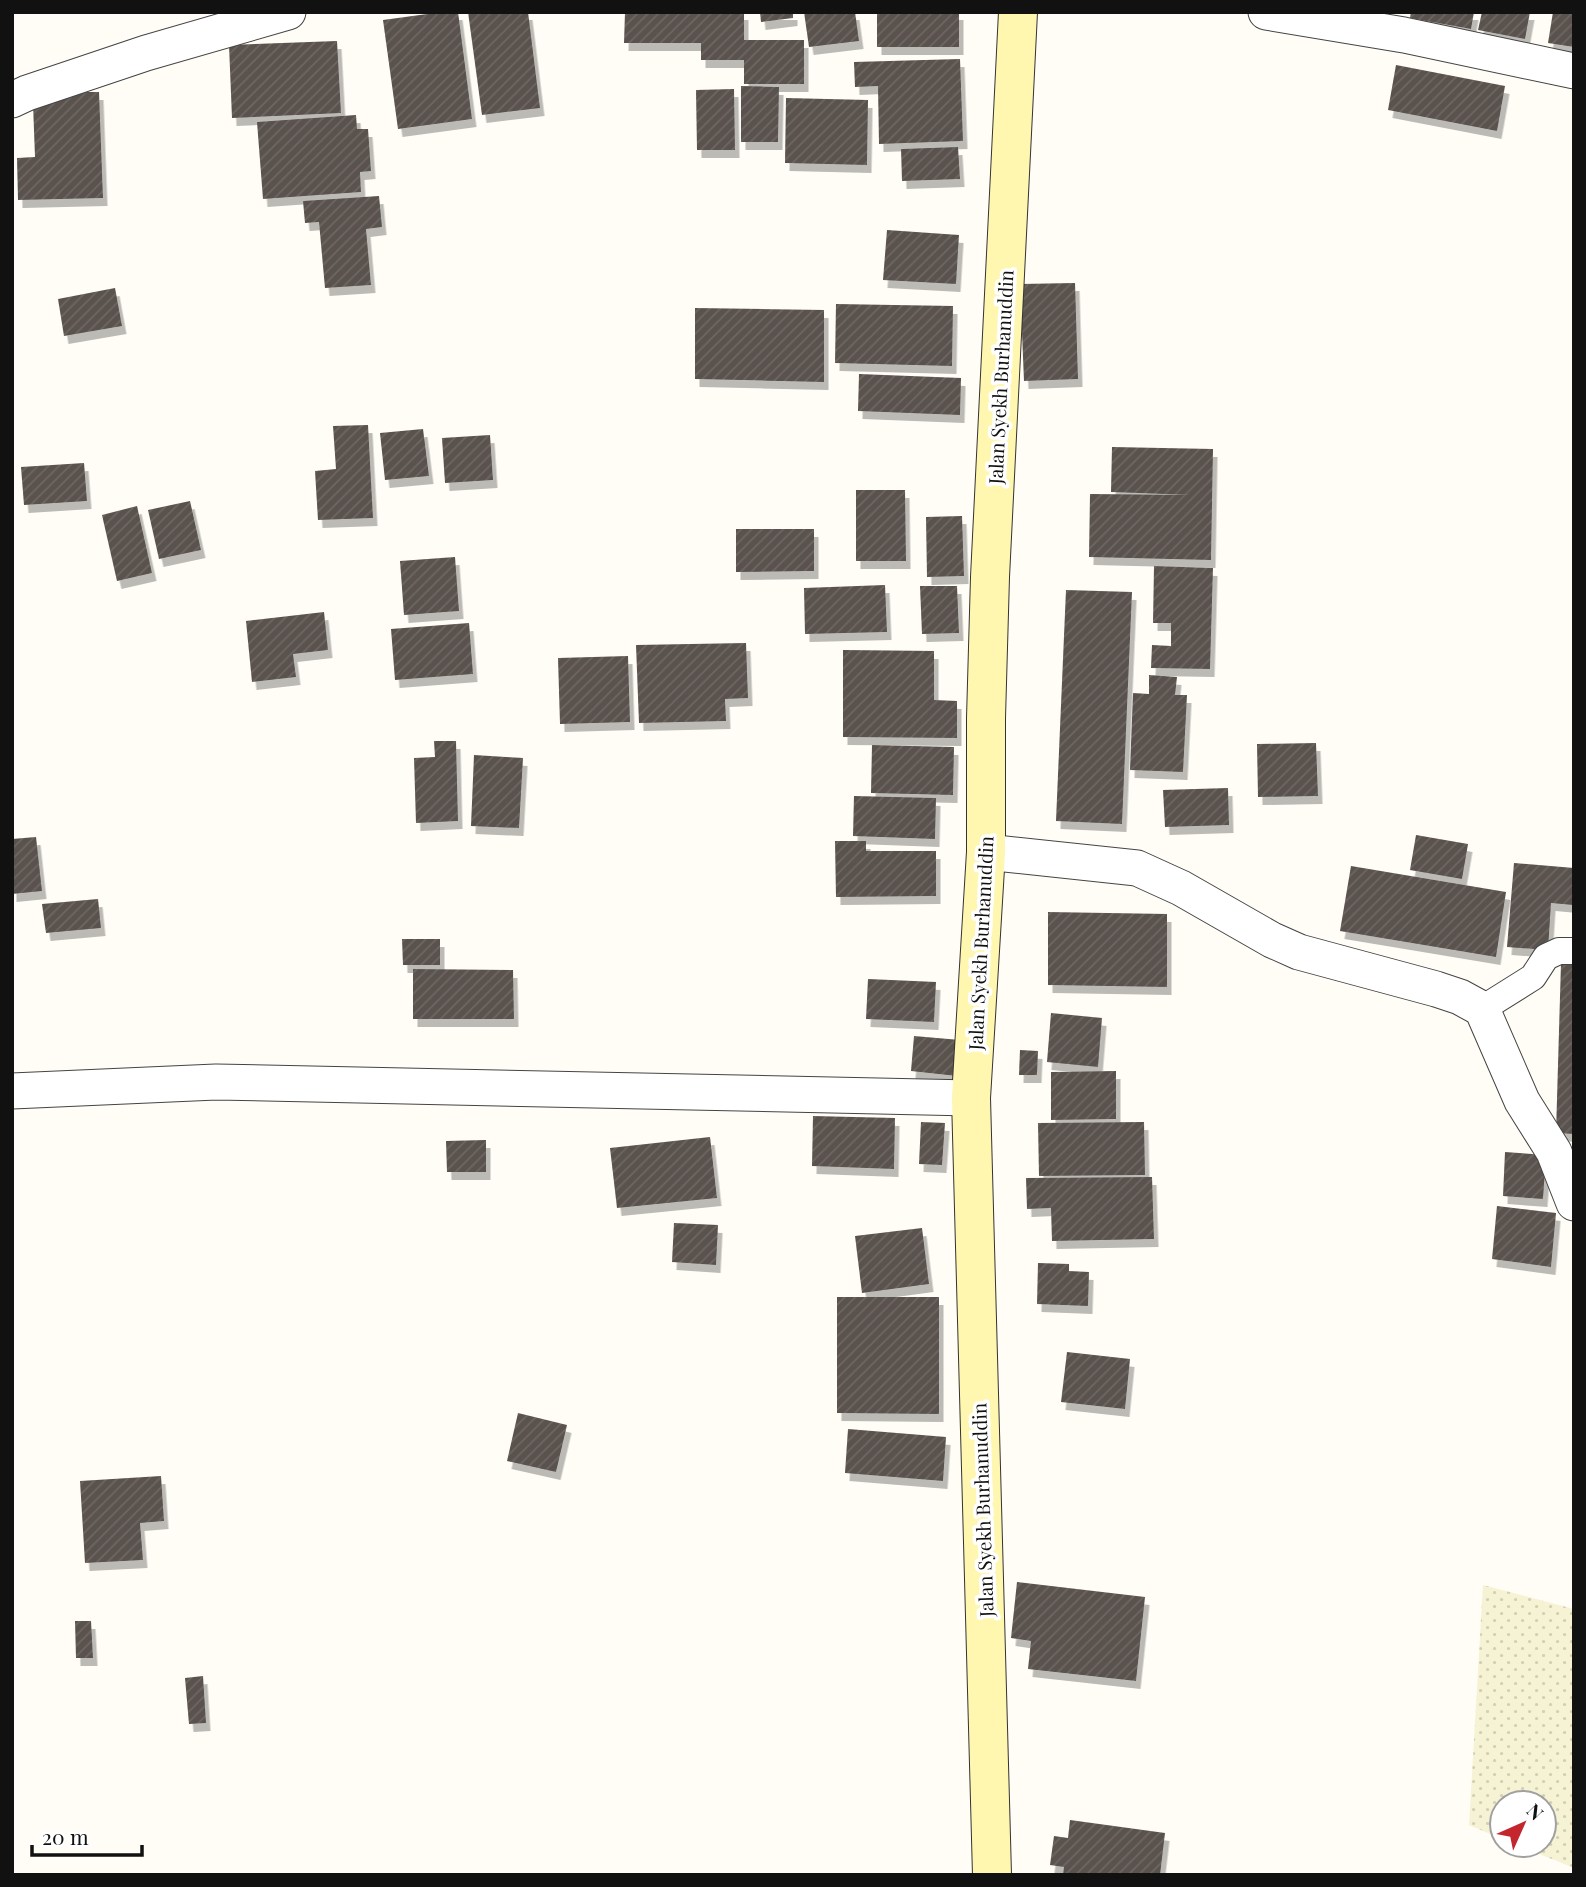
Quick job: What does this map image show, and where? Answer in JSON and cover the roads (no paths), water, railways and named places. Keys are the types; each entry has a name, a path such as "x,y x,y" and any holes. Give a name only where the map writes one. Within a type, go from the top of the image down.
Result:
{"main road":[{"name":"Jalan Syekh Burhanuddin","path":"992,1875 971,1098 986,852 990,577 1017,12"}],"street":[{"path":"12,100 146,53 288,12"},
{"path":"1266,12 1404,34 1574,71"},
{"path":"986,852 1137,868 1169,882 1272,940 1299,952 1436,989 1460,997 1482,1009 1522,1101 1554,1152 1574,1203"},
{"path":"1482,1009 1533,977 1546,957 1559,951 1574,951"},
{"path":"12,1091 216,1082 971,1098"}]}
